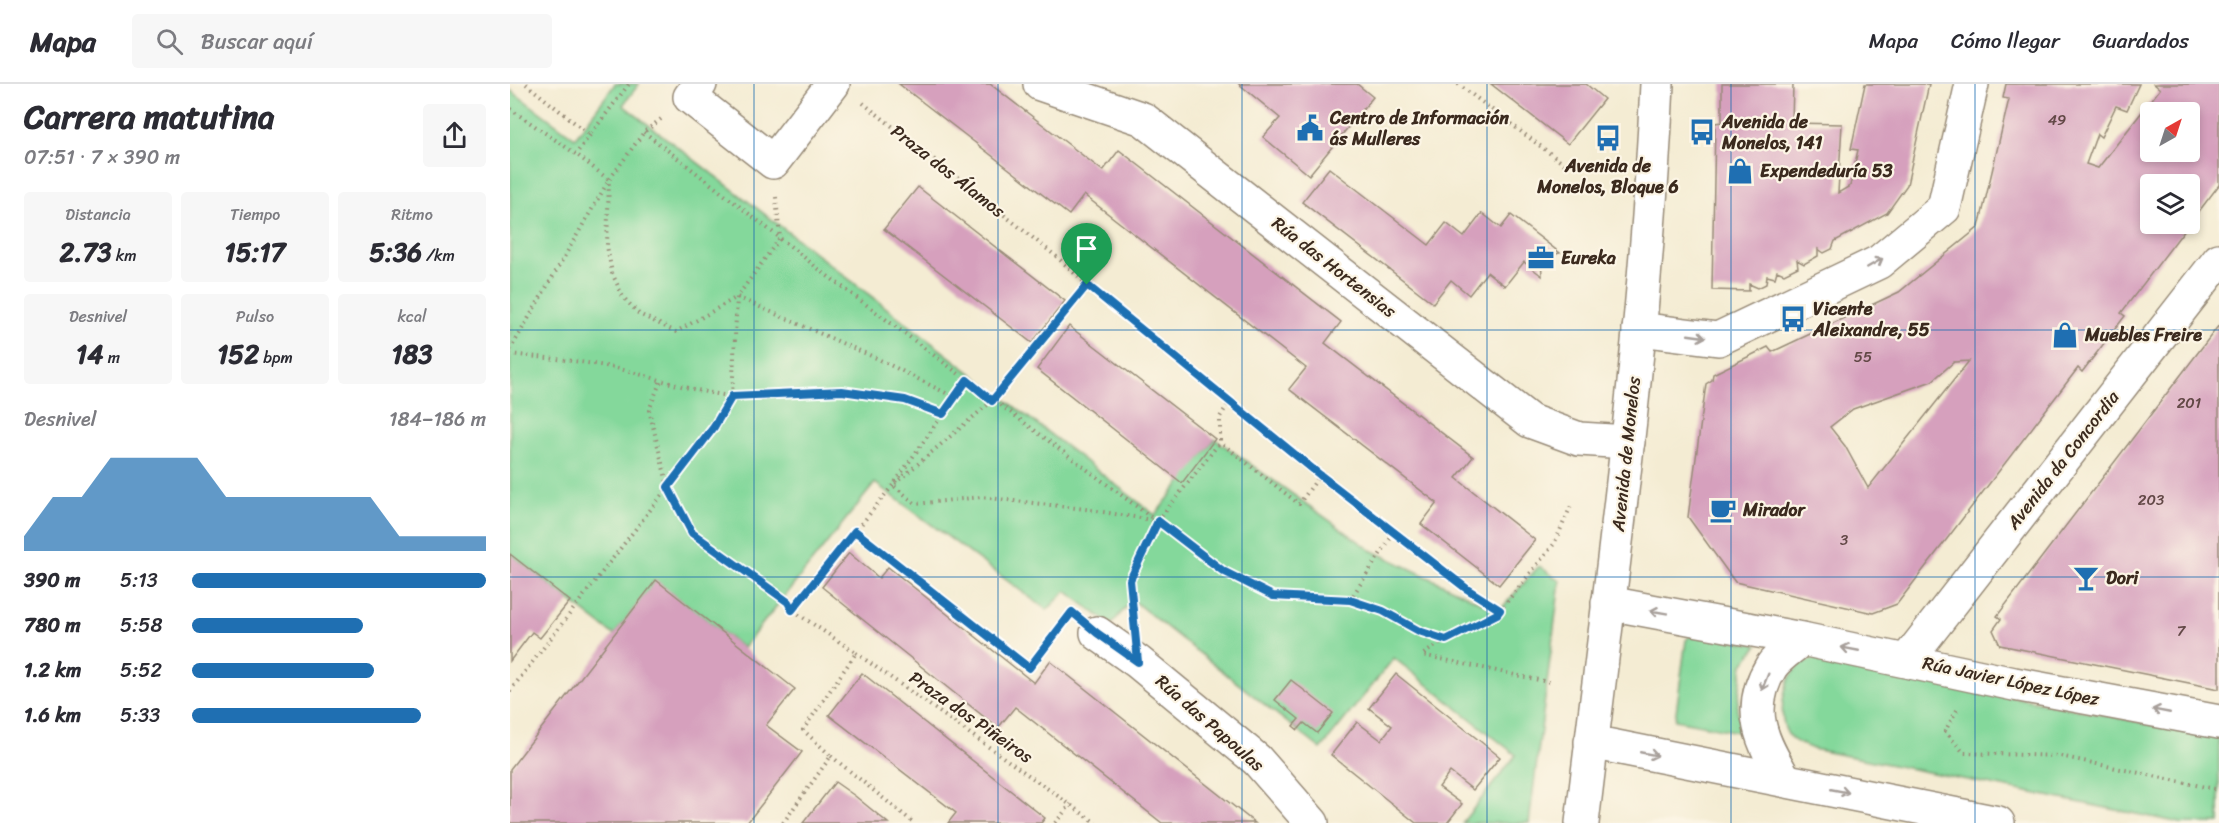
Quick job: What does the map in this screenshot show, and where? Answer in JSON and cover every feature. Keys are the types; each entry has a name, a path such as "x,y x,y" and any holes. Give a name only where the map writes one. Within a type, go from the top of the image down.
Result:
{"street":[{"path":"700,84 690,97 773,162 845,91"},
{"name":"Rúa das Hortensias","path":"1040,84 1143,118 1530,421 1579,439 1628,442"},
{"name":"Avenida de Monelos","path":"1582,823 1628,442 1639,329 1657,84"},
{"path":"1639,329 1718,339 1879,262 1944,207 1972,84"},
{"name":"Avenida da Concordia","path":"1907,660 2219,260"},
{"name":"Rúa Javier López López","path":"1608,603 1802,639 2014,684 2219,722"},
{"name":"Rúa das Papoulas","path":"1097,633 1138,662 1257,760 1312,823"},
{"path":"1785,780 1764,745 1758,720 1760,694 1772,666 1802,639"},
{"path":"1592,742 1998,823"}],"path":[{"path":"526,84 590,135"},
{"path":"576,154 629,84"},
{"path":"1458,84 1564,164 1615,166"},
{"name":"Praza dos Álamos","path":"845,91 1057,257 1087,285 1230,401"},
{"path":"510,109 576,154 609,180"},
{"path":"943,414 905,400 842,391 732,396 701,392 617,369 510,352 609,180 644,132 992,401 1223,571 1273,596 1350,600 1383,611 1419,631 1446,640"},
{"path":"609,180 607,246 612,273 623,297 639,314 676,332 737,297 780,238"},
{"path":"893,485 992,401 1087,285"},
{"path":"510,691 714,427 732,396 737,297"},
{"path":"737,297 876,358 954,397"},
{"name":"Praza dos Piñeiros","path":"661,380 649,410 668,487 692,533 788,602 792,610 1096,823"},
{"path":"792,610 893,485 967,380"},
{"path":"1138,662 1130,580 1158,521 1220,442 1220,417 1230,401 1320,475 1467,589 1500,610"},
{"path":"1220,442 1299,504 1320,475"},
{"path":"893,485 916,504 981,497 1085,509 1158,521"},
{"path":"1553,683 1422,655 1497,614 1554,544 1571,506"},
{"path":"855,531 1029,668 1072,612 1097,633"},
{"path":"1350,600 1394,532"},
{"path":"856,653 803,730 831,756 914,823"},
{"path":"1960,706 1945,731 1964,753 2060,756 2219,790"},
{"path":"783,823 831,756"},
{"path":"1055,823 1071,804"}],"green space":[{"path":"615,84 639,84 623,105 1155,515 1215,439 1371,550 1499,611 1539,566 1560,581 1529,823 1462,823 1516,755 1394,658 1321,749 1132,600 1111,625 1066,591 1047,610 875,483 743,648 656,581 614,635 510,554 510,90 575,138"},
{"path":"1693,633 1758,645 1743,664 1737,709 1744,733 1675,720 1686,640"},
{"path":"1819,658 2219,738 2219,823 2181,823 1813,749 1791,738 1786,731 1782,711 1786,688 1795,670 1803,663"}],"building":[{"path":"899,84 990,84 1103,171 1119,150 1341,322 1325,343 1473,457 1456,478 1535,540 1499,585 1421,524 1437,503 1289,389 1306,368 1084,195 1069,215"},
{"name":"Centro de Información ás Mulleres","path":"1239,84 1357,84 1373,97 1309,175 1263,137 1280,118"},
{"path":"1491,84 1586,84 1604,99 1568,144"},
{"path":"1722,84 1793,84 1792,123 1842,124 1838,193 1850,186 1858,150 1851,149 1865,84 1929,84 1907,185 1887,213 1835,241 1832,249 1824,253 1818,249 1818,256 1804,264 1797,260 1798,267 1784,274 1777,271 1775,278 1767,276 1766,284 1758,288 1749,284 1749,291 1712,290 1715,123 1722,122"},
{"path":"2006,84 2139,84 2127,110 2116,106 2101,137 2097,134 2086,164 2098,168 2140,114 2140,162 2200,162 2200,102 2150,102 2160,89 2154,84 2219,84 2219,185 2200,210 2200,174 2140,174 2140,234 2181,234 2121,313 2125,316 2082,372 2078,368 1897,604 1873,613 1735,582 1688,517 1706,384 1712,380 1713,374 1768,347 1772,352 1899,292 1979,227 2009,99 2003,98","holes":["1969,361 1868,488 1845,446 1830,427 1853,409 1932,381 1954,362"]},
{"path":"1329,168 1429,245 1446,223 1464,237 1482,213 1501,228 1511,215 1560,253 1541,258 1542,276 1524,262 1505,286 1487,272 1469,295 1451,280 1433,303 1302,202"},
{"path":"918,187 1065,301 1032,343 884,229"},
{"path":"2219,325 2219,689 2000,645 1993,630 2001,619 1997,616"},
{"path":"1069,326 1215,439 1182,483 1037,369"},
{"path":"849,553 879,578 888,567 1034,683 1050,661 1255,823 1162,823 1015,707 998,728 822,587"},
{"path":"510,554 570,601 540,638 532,632 510,661"},
{"path":"656,580 795,689 766,725 802,752 747,823 510,823 510,769"},
{"path":"862,673 1045,818 1041,823 948,823 956,813 829,715"},
{"path":"1396,674 1500,757 1473,790 1450,772 1439,787 1462,804 1447,823 1416,823 1331,755 1357,722 1381,740 1392,726 1369,708"},
{"path":"1291,680 1333,713 1317,733 1304,723 1298,730 1293,726 1299,719 1275,700"},
{"path":"835,782 855,796 888,823 803,823"}],"place":[{"name":"Centro de Información ás Mulleres","path":"1310,128"},
{"name":"Avenida de Monelos, 141","path":"1702,132"},
{"name":"Avenida de Monelos, Bloque 6","path":"1608,138"},
{"name":"Expendeduría 53","path":"1740,171"},
{"name":"Eureka","path":"1541,258"},
{"name":"Vicente Aleixandre, 55","path":"1793,319"},
{"name":"Muebles Freire","path":"2065,335"},
{"name":"Mirador","path":"1723,510"},
{"name":"Dori","path":"2086,578"}],"route":[{"path":"1087,285 1320,475 1467,589 1500,610 1497,614 1446,640 1419,631 1383,611 1350,600 1273,596 1223,571 1158,521 1130,580 1138,662 1072,612 1029,668 855,531 792,610 788,602 692,533 668,487 714,427 732,396 842,391 905,400 943,414 967,380 992,401 1087,285"}]}
